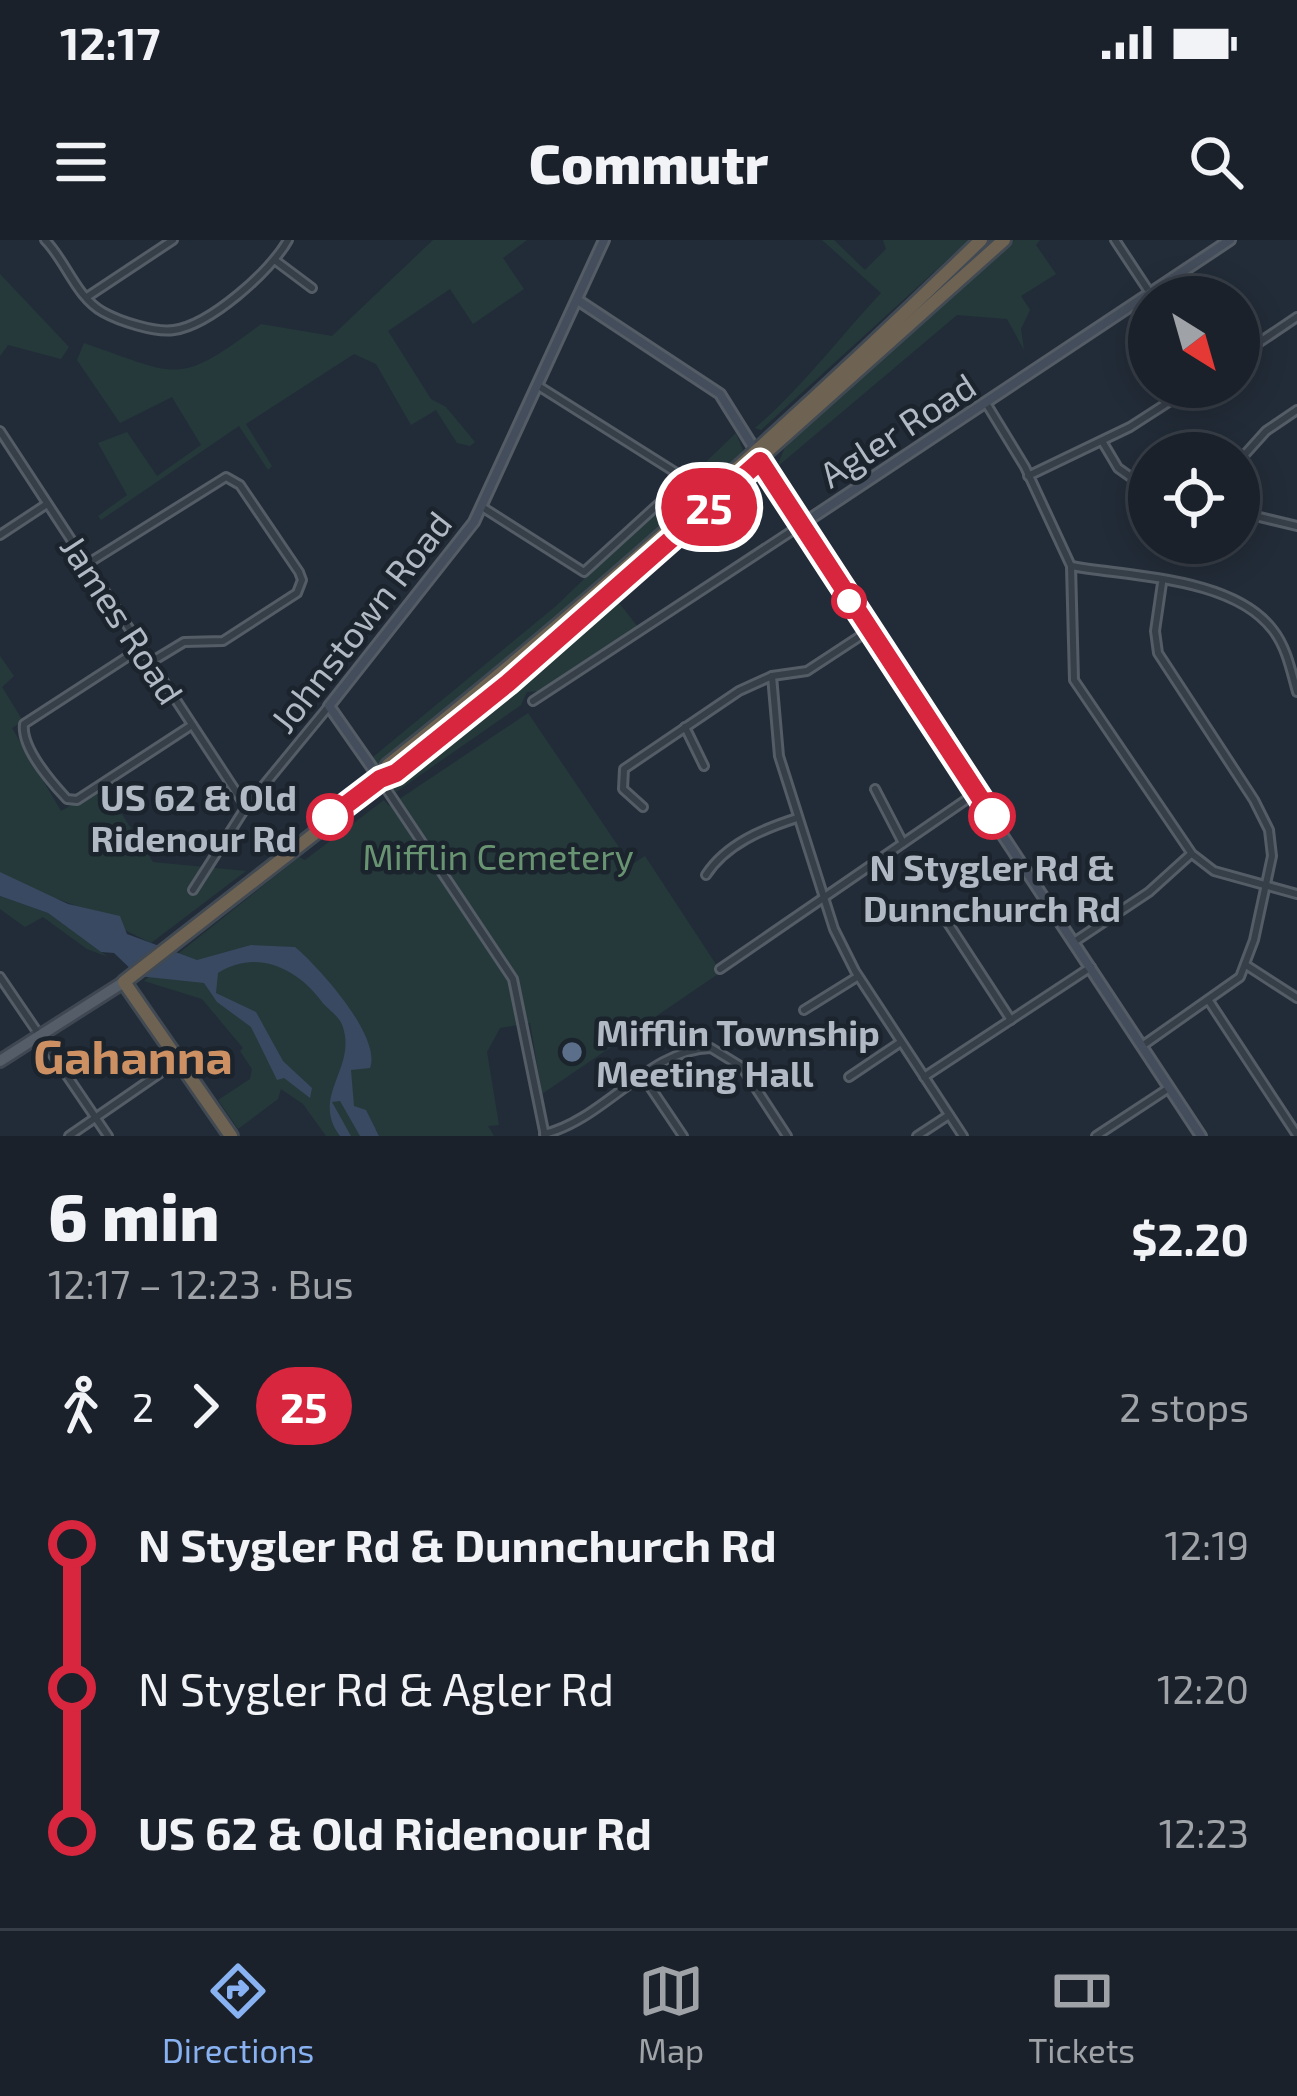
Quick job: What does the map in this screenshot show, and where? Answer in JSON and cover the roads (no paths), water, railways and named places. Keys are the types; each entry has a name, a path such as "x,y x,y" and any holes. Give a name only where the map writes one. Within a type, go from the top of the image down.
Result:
{"highway":[{"path":"757,456 983,240"},
{"path":"231,1136 127,980 380,779 388,765 520,658 1004,240"}],"main road":[{"name":"Johnstown Road","path":"329,706 449,559 482,507 604,240"},
{"name":"Agler Road","path":"1176,276 1230,240"},
{"path":"579,301 715,388 868,632 1201,1136"},
{"name":"Agler Road","path":"801,525 1128,308"},
{"path":"329,706 380,779"},
{"path":"0,1061 127,980"}],"street":[{"path":"45,240 102,311 164,331 194,322 275,261 287,240"},
{"path":"87,297 173,240"},
{"path":"1115,240 1139,276"},
{"path":"275,261 312,288"},
{"path":"1260,342 1297,317"},
{"path":"482,507 584,572 686,479 540,387"},
{"path":"986,404 1028,476 1071,566 1074,680 1192,854 1214,872 1297,894"},
{"path":"1028,476 1157,408"},
{"path":"1260,438 1297,410"},
{"name":"James Road","path":"0,431 247,807"},
{"path":"1102,441 1128,474"},
{"path":"87,564 226,477 240,485 298,572 302,580 297,592 228,638 184,642 151,662"},
{"path":"0,535 47,504"},
{"path":"1260,517 1297,526"},
{"name":"Agler Road","path":"533,701 801,525"},
{"path":"1071,566 1221,594 1258,612 1276,633 1297,692"},
{"path":"1142,1046 1209,1001 1246,965 1267,886 1268,830 1158,653 1155,631 1162,583"},
{"path":"643,807 623,789 624,769 772,676 807,671 868,632"},
{"path":"141,648 22,728 50,778 71,800 192,725"},
{"path":"772,676 779,757 824,898 858,976 963,1136"},
{"name":"Johnstown Road","path":"193,890 247,807 329,706"},
{"path":"685,728 704,766"},
{"path":"380,779 513,979 544,1135 583,1120 694,1048 714,1049 742,1067 787,1136"},
{"path":"875,789 903,843"},
{"path":"719,969 976,793"},
{"path":"706,875 748,838 798,818"},
{"path":"1074,942 1149,892 1192,854"},
{"path":"944,917 1010,1020"},
{"path":"1246,965 1297,998"},
{"path":"924,1077 1091,967"},
{"path":"804,1010 858,976"},
{"path":"0,977 108,1136"},
{"path":"1209,1001 1297,1135"},
{"path":"714,1049 715,1038"},
{"path":"849,1077 902,1042"},
{"path":"69,1136 179,1060"},
{"path":"644,1078 683,1136"},
{"path":"1096,1136 1169,1088"},
{"path":"917,1136 949,1115"}],"water":[{"path":"0,872 68,904 120,916 127,934 197,960 251,945 295,947 332,986 367,1039 370,1068 351,1070 354,1106 366,1110 379,1136 360,1136 340,1101 332,1102 351,1136 340,1136 332,1122 331,1096 344,1059 344,1031 338,1018 301,980 276,966 247,962 218,973 216,993 256,1012 283,1061 312,1088 310,1098 284,1078 277,1080 251,1027 217,1002 204,983 138,976 114,953 101,952 48,913 0,896"}],"place":[{"name":"N Stygler Rd & Dunnchurch Rd","path":"992,816"},
{"name":"US 62 & Old Ridenour Rd","path":"330,817"},
{"name":"Mifflin Township Meeting Hall","path":"572,1052"}],"district":[{"name":"Gahanna","path":"133,1055"}],"park label":[{"name":"Mifflin Cemetery","path":"498,855"}]}
